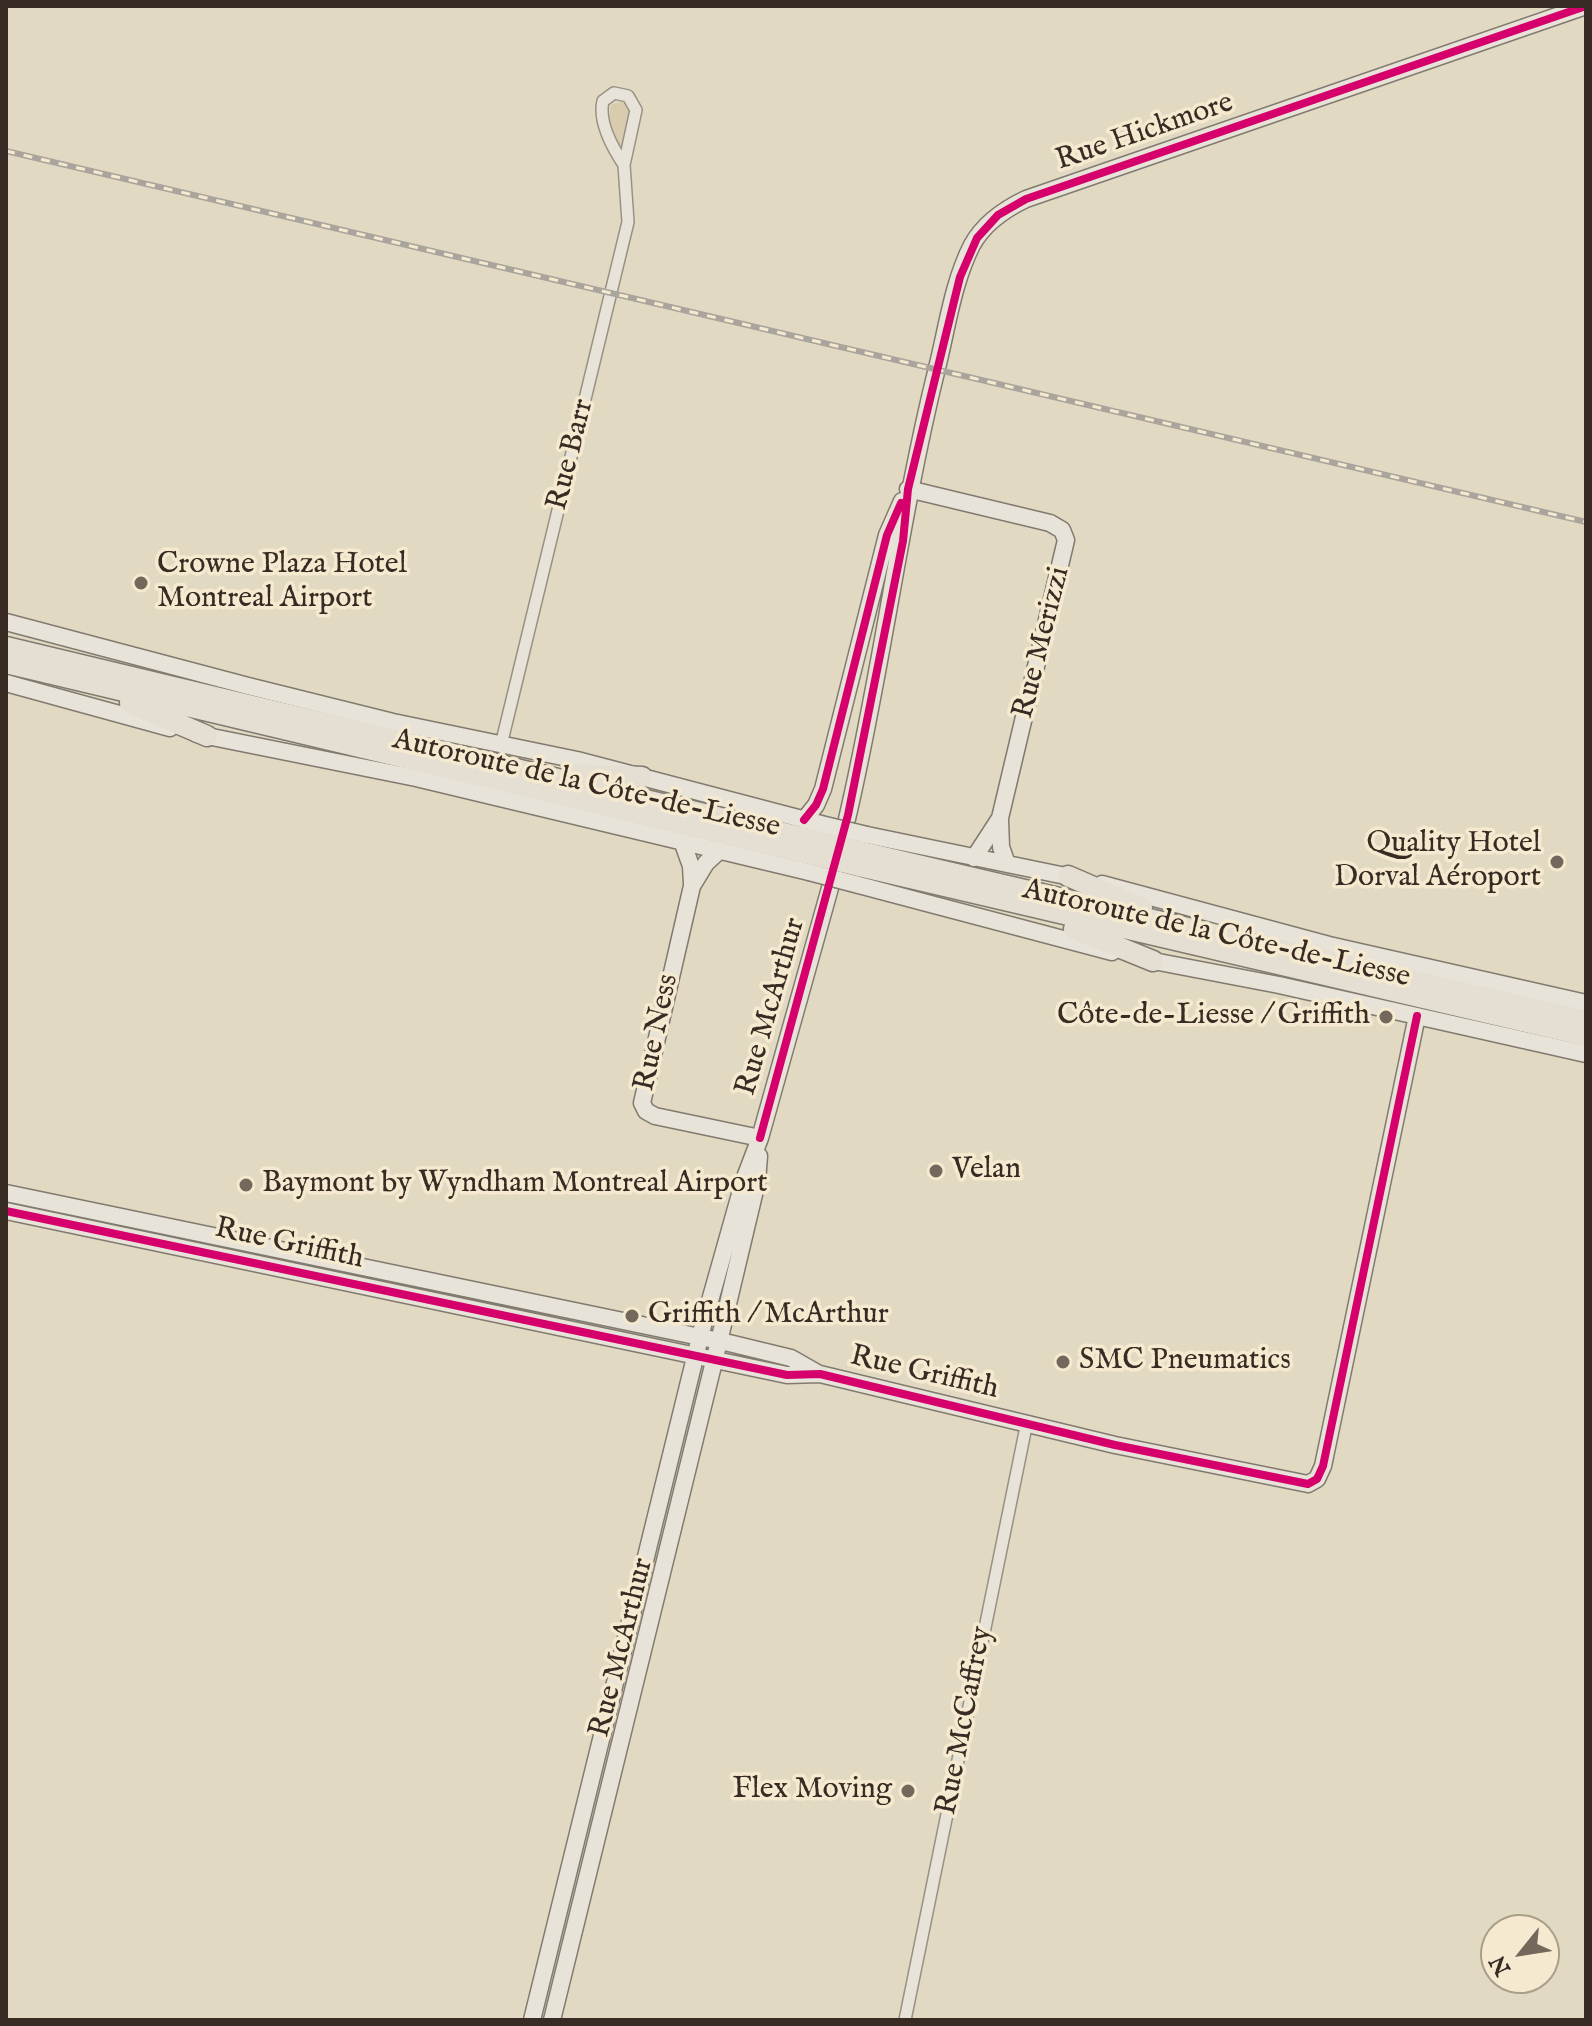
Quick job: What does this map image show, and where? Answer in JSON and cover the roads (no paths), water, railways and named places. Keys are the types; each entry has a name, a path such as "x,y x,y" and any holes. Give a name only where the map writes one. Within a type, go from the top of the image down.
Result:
{"highway":[{"path":"6,645 207,736"},
{"name":"Autoroute de la Côte-de-Liesse","path":"6,663 44,664 532,773 815,848"},
{"name":"Autoroute de la Côte-de-Liesse","path":"44,664 861,859 1586,1021"},
{"path":"532,773 642,777"},
{"name":"Autoroute de la Côte-de-Liesse","path":"861,859 992,898 1586,1036"},
{"path":"1068,876 1121,900 1232,940"},
{"path":"992,898 1153,961"}],"street":[{"name":"Rue Hickmore","path":"908,489 964,263 977,238 998,215 1026,199 1586,6"},
{"name":"Rue Barr","path":"501,745 626,231 629,204 624,165 636,110 628,96 614,93 606,97 601,111 614,149 624,165"},
{"name":"Rue Merizzi","path":"908,489 1050,523 1065,536 1063,563 1000,818 1001,847 1007,864"},
{"path":"847,819 903,541 908,489"},
{"path":"804,820 823,789 887,535 908,489"},
{"path":"6,622 393,722 642,777 804,820"},
{"path":"6,683 207,736 399,775 719,851 815,848 861,859 1153,961 1586,1054"},
{"name":"Rue Merizzi","path":"974,858 1000,818"},
{"path":"804,820 815,848"},
{"name":"Rue Ness","path":"682,841 691,866 692,886 642,1103 646,1111 655,1116 760,1138"},
{"name":"Rue Ness","path":"692,886 706,863 719,851"},
{"path":"861,859 974,858 1068,876 1329,945 1586,1003"},
{"name":"Rue McArthur","path":"532,2020 700,1337 830,888"},
{"name":"Rue Griffith","path":"6,1193 202,1252 787,1375 820,1374 1297,1484 1308,1484 1317,1479 1323,1466 1417,1016"},
{"name":"Rue McArthur","path":"552,2020 757,1182 760,1138"},
{"name":"Rue Griffith","path":"6,1211 128,1228 205,1234 719,1341 791,1358 820,1374"},
{"path":"202,1252 205,1234"},
{"name":"Rue McCaffrey","path":"905,2020 1027,1422"}],"railway":[{"path":"6,151 1586,522"}],"place":[{"name":"Crowne Plaza Hotel Montreal Airport","path":"141,583"},
{"name":"Quality Hotel Dorval Aéroport","path":"1557,862"},
{"name":"Côte-de-Liesse / Griffith","path":"1386,1017"},
{"name":"Velan","path":"936,1171"},
{"name":"Baymont by Wyndham Montreal Airport","path":"246,1185"},
{"name":"Griffith / McArthur","path":"632,1316"},
{"name":"SMC Pneumatics","path":"1063,1362"},
{"name":"Flex Moving","path":"908,1791"}]}
